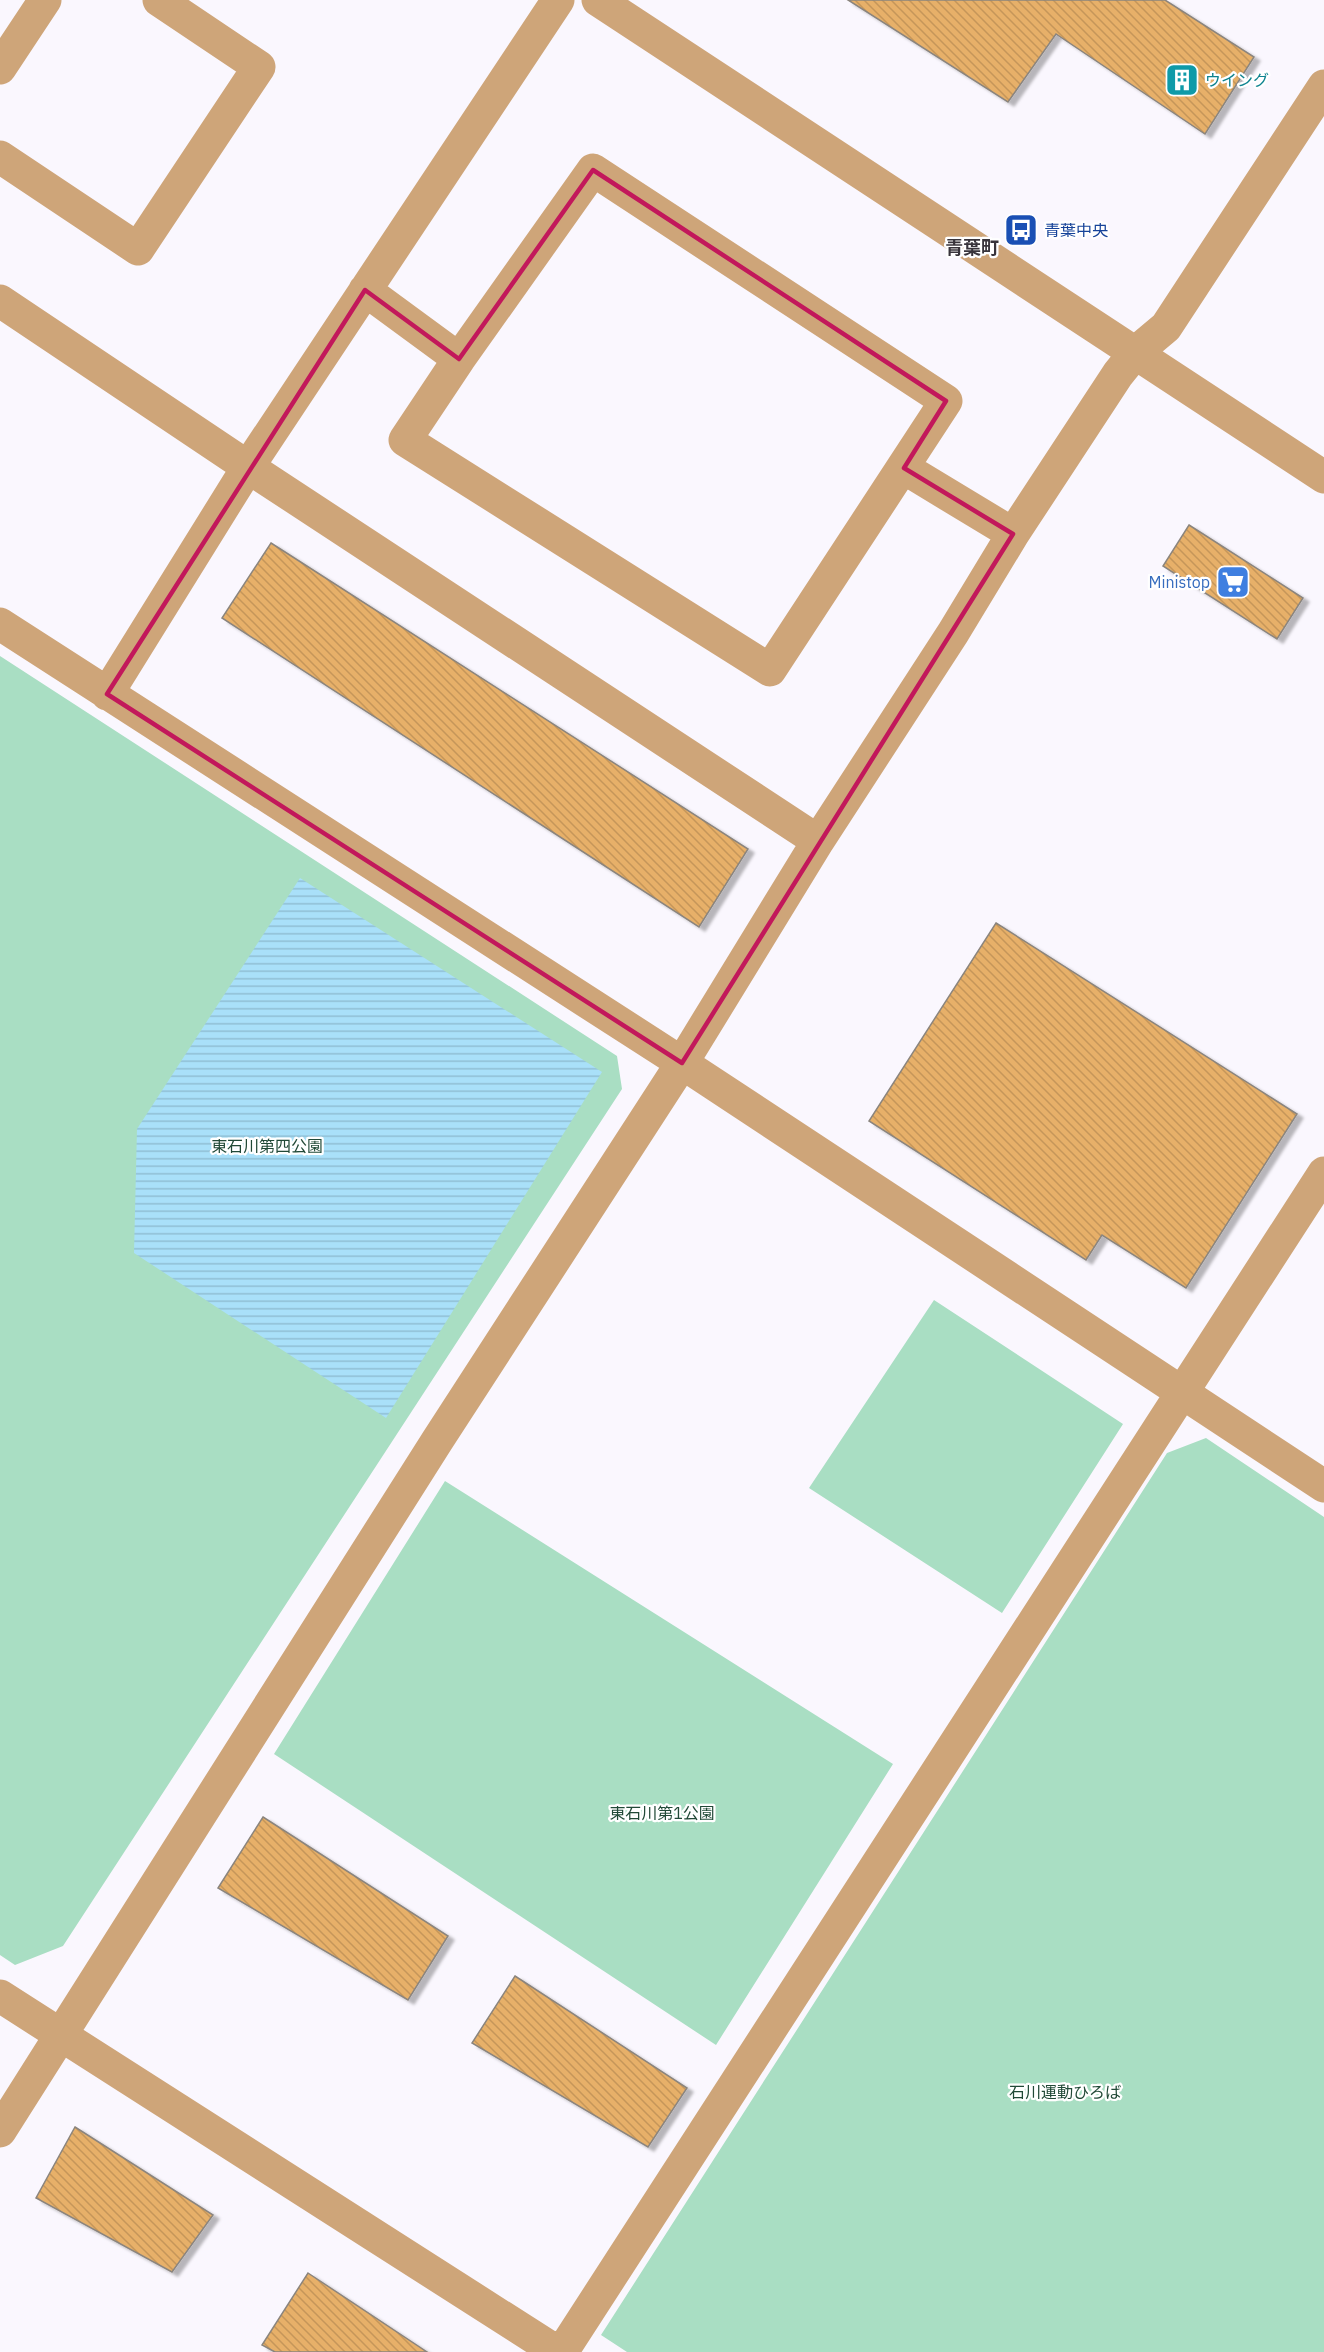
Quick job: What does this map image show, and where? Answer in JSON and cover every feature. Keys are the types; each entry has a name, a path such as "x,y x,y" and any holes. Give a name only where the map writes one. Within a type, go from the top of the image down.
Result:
{"street":[{"path":"0,68 45,0"},
{"path":"0,157 138,249 259,67 159,0"},
{"path":"107,693 248,467 558,0"},
{"path":"598,0 1324,477"},
{"path":"0,2131 437,1442 682,1063 818,841 1013,534 1118,374 1135,353 1166,327 1324,86"},
{"path":"592,170 946,401 904,468 770,670 405,440 459,358 592,170"},
{"path":"365,290 459,358"},
{"path":"0,301 248,467 818,841"},
{"path":"904,468 1013,534"},
{"path":"0,624 682,1063 1324,1486"},
{"path":"562,2352 1324,1173"},
{"path":"0,1996 557,2352"}],"highlighted area":[{"path":"593,170 946,401 904,468 1013,534 682,1063 107,694 365,290 459,359"}],"green space":[{"name":"東石川第四公園","path":"0,656 617,1056 622,1089 63,1946 15,1965 0,1955"},
{"path":"934,1300 1123,1424 1002,1613 809,1488"},
{"name":"石川運動ひろば","path":"1206,1438 1324,1517 1324,2352 627,2352 601,2335 1167,1453"},
{"name":"東石川第1公園","path":"445,1481 893,1764 716,2045 274,1754"}],"water":[{"path":"300,878 602,1072 386,1418 134,1253 137,1129"}],"building":[{"name":"ウイング","path":"848,0 1165,0 1254,57 1205,134 1056,34 1008,102"},
{"name":"Ministop","path":"1189,525 1303,598 1277,639 1163,566"},
{"path":"271,543 748,849 699,927 222,618"},
{"path":"996,923 1297,1114 1186,1288 1102,1235 1086,1260 869,1121"},
{"path":"263,1817 448,1936 408,2000 218,1888"},
{"path":"515,1976 687,2088 648,2147 472,2043"},
{"path":"75,2127 213,2215 172,2272 36,2198"},
{"path":"308,2273 427,2352 275,2352 262,2345"}],"place":[{"name":"ウイング","path":"1182,80"},
{"name":"青葉中央","path":"1021,230"},
{"name":"Ministop","path":"1233,582"}],"district":[{"name":"青葉町","path":"972,247"}]}
